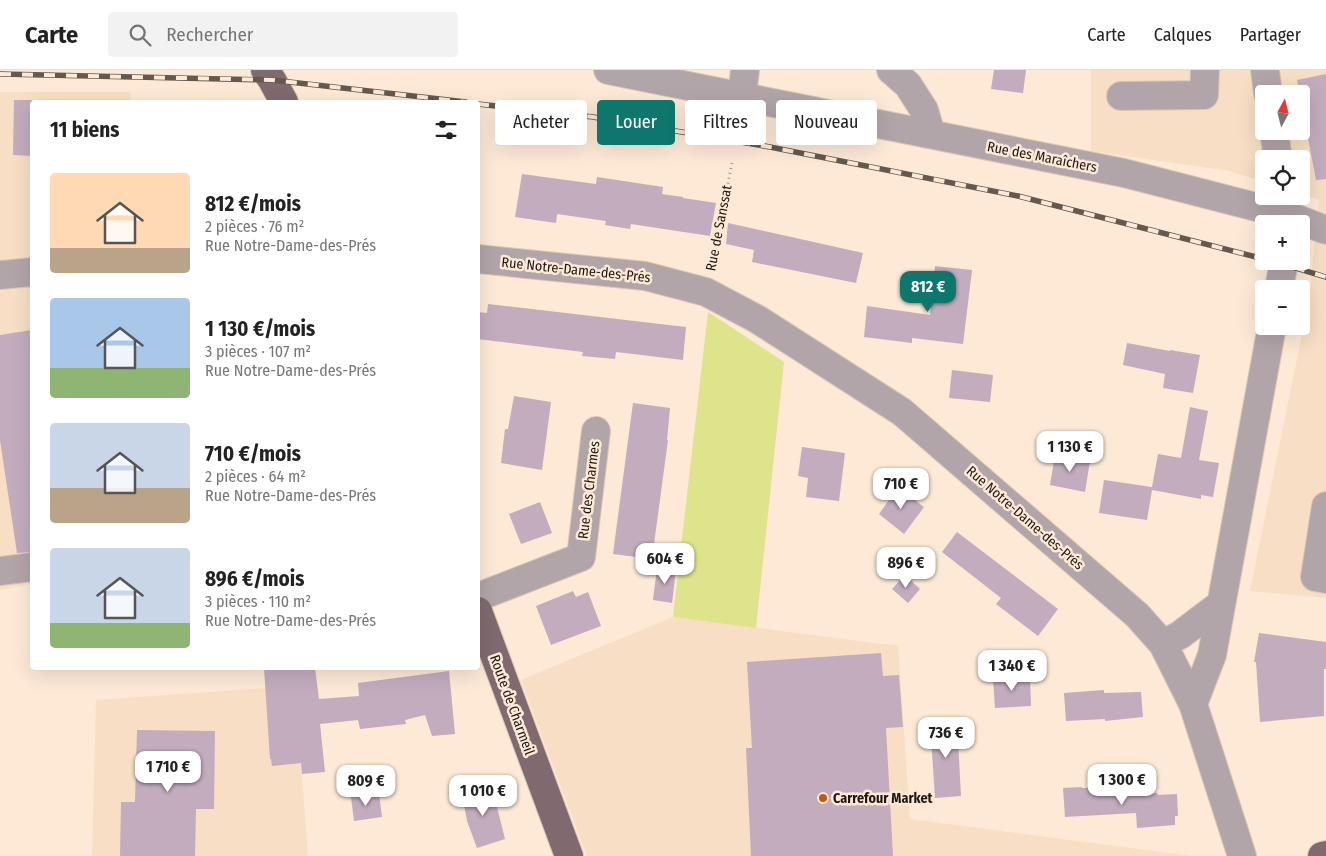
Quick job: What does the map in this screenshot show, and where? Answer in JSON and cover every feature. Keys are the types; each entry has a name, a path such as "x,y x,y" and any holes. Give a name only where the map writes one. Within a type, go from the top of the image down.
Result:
{"main road":[{"path":"265,70 283,100"},
{"name":"Route de Charmeil","path":"480,616 569,856"}],"street":[{"name":"Rue des Maraîchers","path":"608,70 743,83 931,134 1124,173 1286,212 1326,230"},
{"path":"891,70 908,85 924,110 931,134"},
{"path":"1121,96 1204,95 1205,70"},
{"path":"1265,70 1267,85"},
{"name":"Rue Notre-Dame-des-Prés","path":"480,259 645,276 706,292 757,318 902,412 1137,615 1163,644 1193,704 1242,856"},
{"path":"0,275 30,272"},
{"path":"1193,704 1212,655 1270,335"},
{"name":"Rue des Charmes","path":"480,596 582,556 596,431"},
{"path":"1326,506 1315,577 1326,579"},
{"path":"0,571 30,567"},
{"path":"1163,644 1180,635 1221,604"}],"path":[{"name":"Rue de Sanssat","path":"706,292 732,163"}],"shaded area":[{"path":"1091,70 1326,70 1326,598 1250,591 1302,335 1310,335 1310,290 1319,200 1310,197 1310,150 1255,150 1255,179 1230,171 1091,151"},
{"path":"0,92 130,92 131,100 30,100 30,584 0,590"},
{"path":"673,617 898,645 910,819 1191,856 587,856 521,680"},
{"path":"295,686 308,856 92,856 96,700"}],"green space":[{"path":"708,312 784,362 756,628 673,617"}],"building":[{"path":"994,70 1026,70 1023,93 991,89"},
{"path":"1326,74 1326,179 1316,180 1308,140 1310,140 1310,85 1298,85 1297,80"},
{"path":"14,100 30,100 30,156 13,155"},
{"path":"522,174 596,184 597,177 663,187 662,194 716,203 710,236 631,224 630,229 605,225 606,221 557,214 556,223 515,217"},
{"path":"728,223 863,253 856,283 752,262 754,250 726,244"},
{"path":"935,266 972,270 963,344 912,338 912,343 864,337 867,306 930,315"},
{"path":"488,304 686,327 683,360 616,352 615,359 582,356 583,352 480,339 480,312 487,313"},
{"path":"30,330 30,552 17,553 0,440 0,335"},
{"path":"1127,343 1200,355 1193,393 1163,388 1165,374 1123,365"},
{"path":"952,370 993,375 990,402 949,398"},
{"path":"514,396 551,402 542,470 501,463 505,429 508,429"},
{"path":"633,403 670,408 668,440 652,559 613,554"},
{"path":"1190,407 1208,411 1199,460 1219,463 1213,497 1201,495 1201,499 1152,490 1147,520 1099,513 1104,480 1152,487 1158,454 1181,458"},
{"path":"802,447 845,453 839,501 806,497 808,478 798,476"},
{"path":"1055,455 1090,461 1085,492 1050,485"},
{"path":"898,487 924,507 904,534 879,514"},
{"path":"540,502 552,533 521,544 509,514"},
{"path":"957,532 1058,609 1038,636 996,604 1001,598 942,552"},
{"path":"657,568 676,570 672,603 653,600"},
{"path":"905,575 920,589 908,603 892,589"},
{"path":"573,591 576,597 588,592 601,626 551,645 536,606"},
{"path":"1259,633 1326,642 1324,716 1260,722 1256,662 1254,662"},
{"name":"Carrefour Market","path":"881,653 883,676 899,675 903,727 886,728 893,856 751,856 746,748 752,748 747,662"},
{"path":"264,670 315,670 319,699 359,696 358,683 449,671 455,734 432,736 425,715 405,720 406,724 360,729 358,720 320,724 325,772 302,774 301,763 272,766"},
{"path":"1030,677 1031,706 995,708 993,678"},
{"path":"1104,690 1104,693 1141,692 1143,717 1105,721 1105,719 1066,721 1064,693"},
{"path":"957,721 961,796 935,798 930,722"},
{"path":"137,730 215,731 214,809 196,809 195,856 120,856 121,802 135,802"},
{"path":"492,787 505,839 477,848 467,821 462,794"},
{"path":"1063,788 1104,788 1105,796 1157,793 1158,795 1177,794 1178,816 1175,816 1175,825 1137,828 1136,813 1065,817"},
{"path":"379,794 382,817 354,821 351,797"}],"railway":[{"path":"0,74 272,80 448,100"},
{"path":"480,104 593,117 770,147 1018,196 1255,257"},
{"path":"1303,270 1326,277"}],"place":[{"name":"Carrefour Market","path":"823,798"}]}
